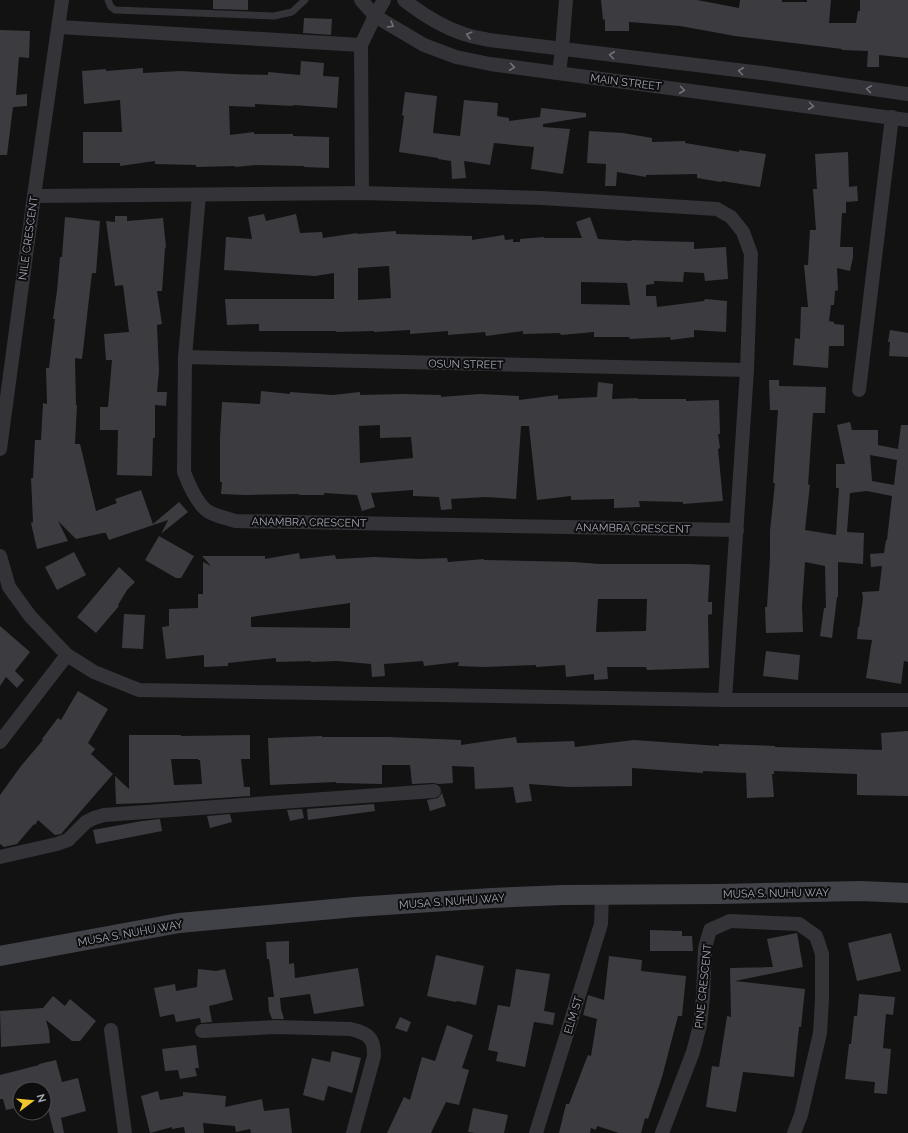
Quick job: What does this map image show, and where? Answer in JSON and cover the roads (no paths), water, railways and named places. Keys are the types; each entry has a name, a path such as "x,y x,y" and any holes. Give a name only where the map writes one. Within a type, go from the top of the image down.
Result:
{"street":[{"name":"NILE CRESCENT","path":"0,449 62,0"},
{"name":"MAIN STREET","path":"361,0 375,16 424,45 456,57 490,64 908,120"},
{"path":"362,193 361,45 384,0"},
{"path":"404,0 439,24 464,34 489,40 562,50 755,72 908,94"},
{"path":"559,73 566,0"},
{"path":"59,27 361,45"},
{"path":"859,390 892,117"},
{"path":"34,196 362,193 542,198 717,209 731,217 743,232 750,254 747,370 725,700"},
{"name":"ANAMBRA CRESCENT","path":"199,195 185,357 184,472 190,487 199,502 210,513 235,521 736,530"},
{"name":"OSUN STREET","path":"185,357 747,370"},
{"path":"0,556 5,588 67,654 94,672 139,690 725,700 908,700"},
{"path":"0,742 67,654"},
{"path":"0,857 57,844 68,840 86,822 94,818 104,816 434,791"},
{"name":"MUSA S. NUHU WAY","path":"0,956 179,923 355,907 485,898 563,895 860,891 908,893"},
{"name":"ELM ST","path":"536,1133 601,924 602,895"},
{"name":"PINE CRESCENT","path":"662,1133 694,1052 700,1025 703,997 705,948 710,930 730,921 799,924 816,936 822,954 820,1033 801,1114 794,1133"},
{"path":"202,1031 275,1027 351,1028 360,1031 372,1042 374,1056 354,1133"},
{"path":"111,1030 125,1133"}],"lane":[{"path":"108,0 111,7 115,10 274,16 292,12 305,0"}]}
